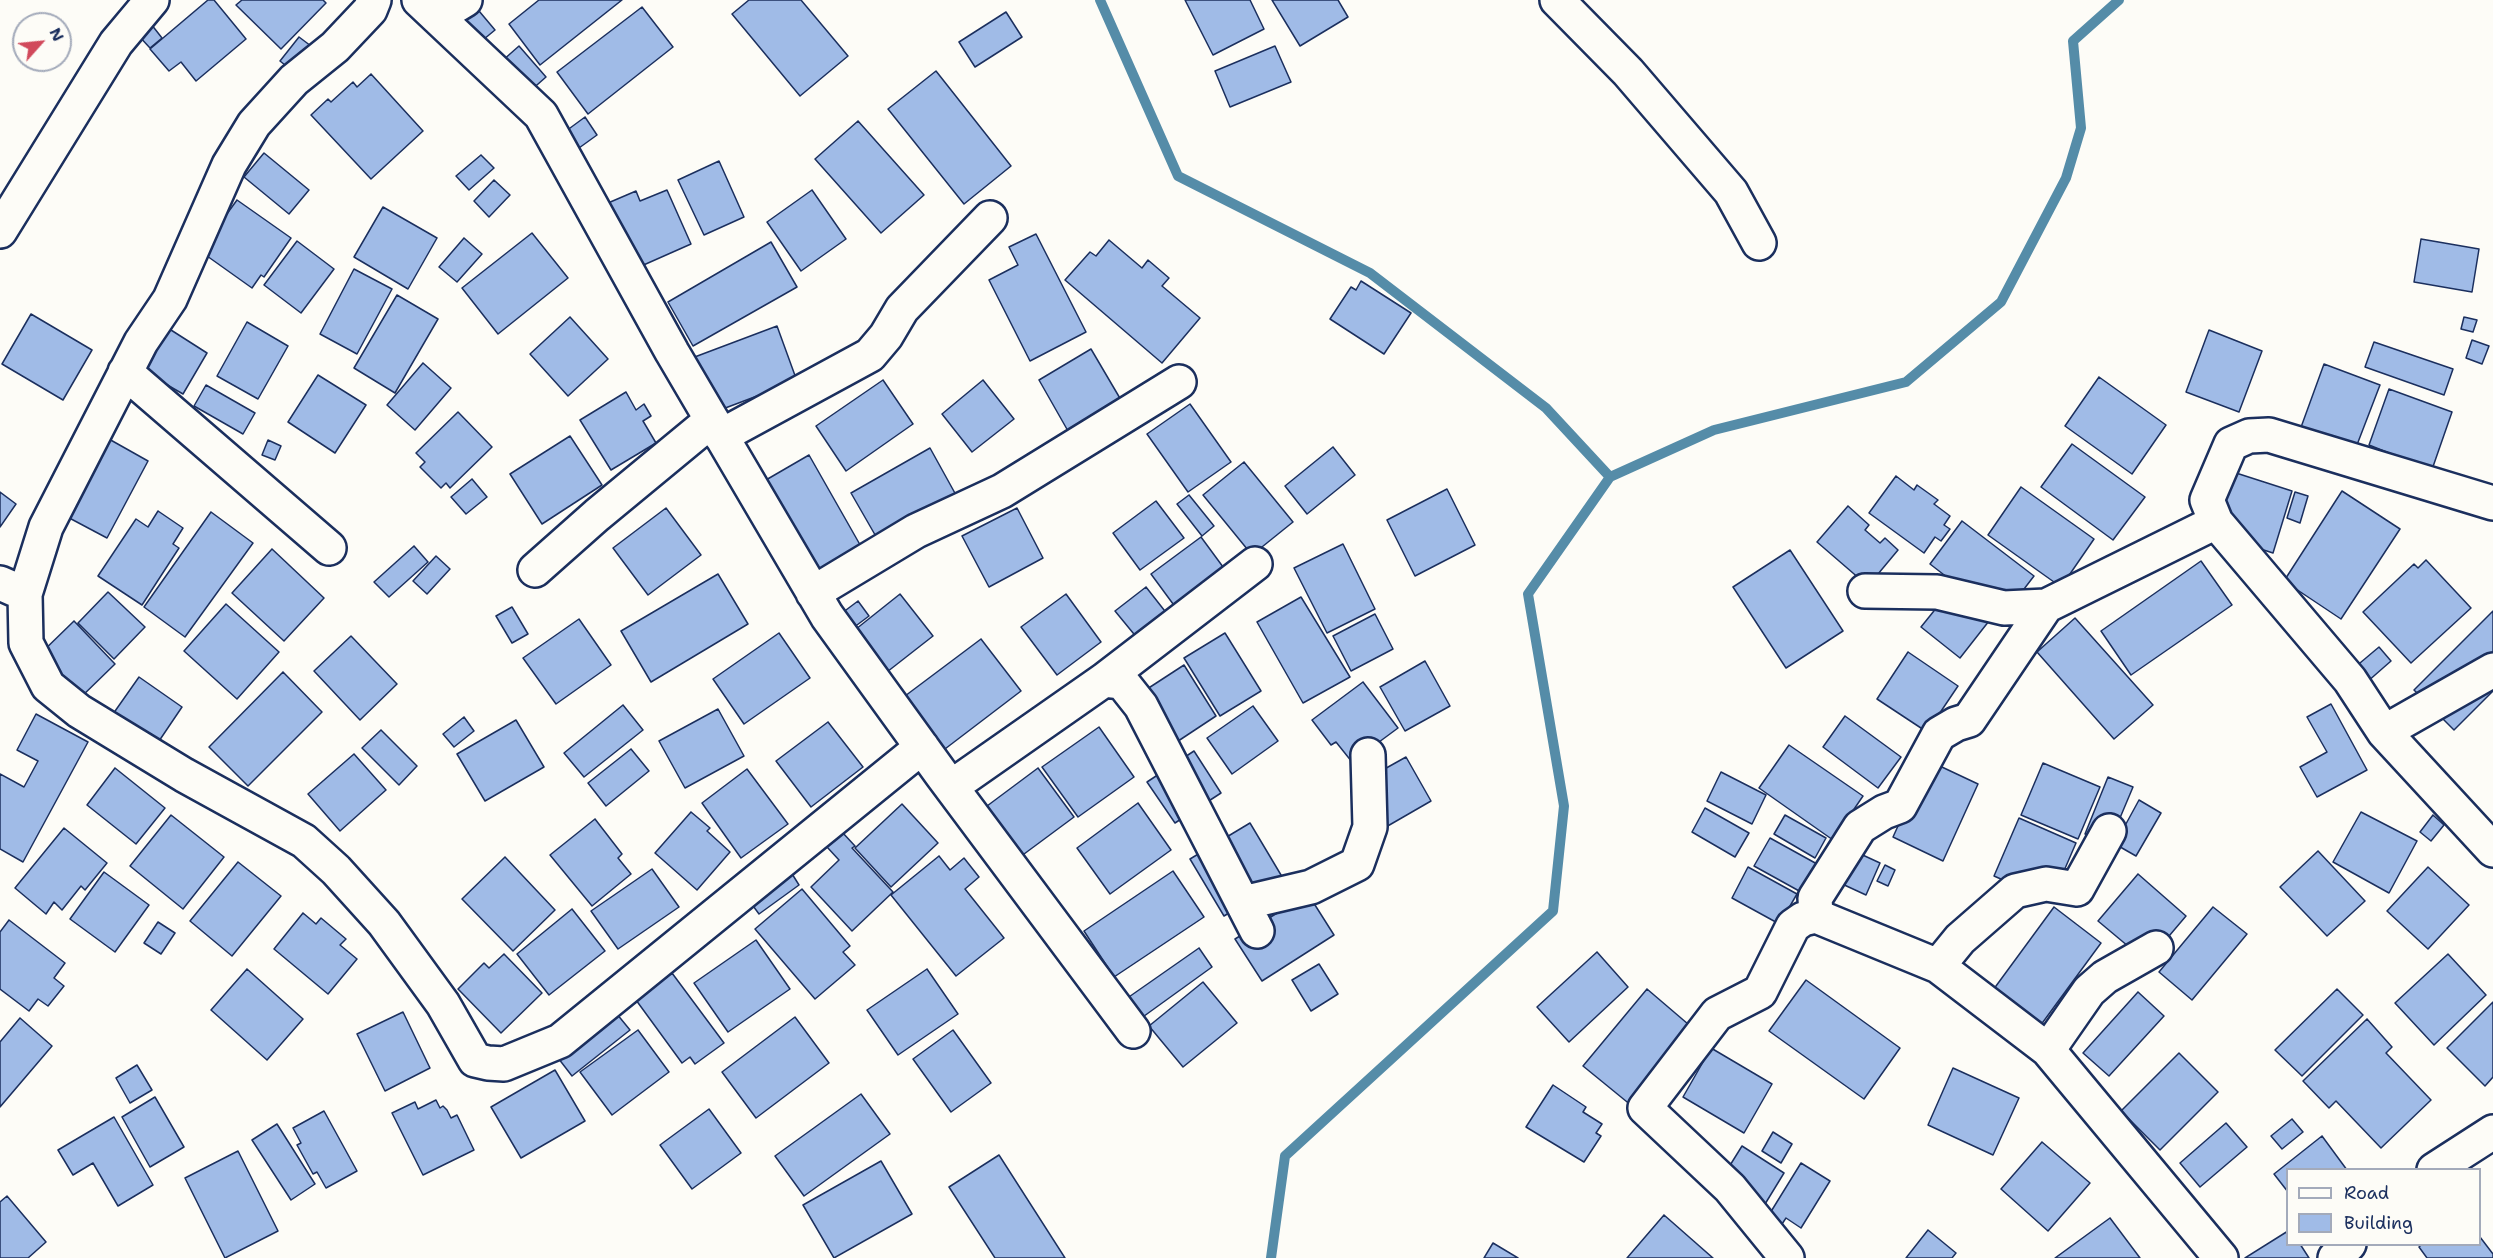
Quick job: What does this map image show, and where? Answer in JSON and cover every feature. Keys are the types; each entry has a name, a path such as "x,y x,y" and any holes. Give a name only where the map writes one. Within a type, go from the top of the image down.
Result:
{"street":[{"path":"0,231 116,43 152,0"},
{"path":"374,0 370,10 335,47 294,80 254,124 230,165 170,299 141,342 13,589 26,643 48,686 79,711 184,775 304,841 336,870 384,923 443,1004 475,1060 488,1063 504,1064 560,1041 922,747"},
{"path":"428,9 465,0"},
{"path":"1557,0 1628,72 1731,192 1759,243"},
{"path":"428,9 541,115 716,428 827,616 1133,1031"},
{"path":"535,570 597,515 716,428 870,356 886,336 902,309 990,218"},
{"path":"125,372 329,548"},
{"path":"813,593 916,531 1002,491 1179,382"},
{"path":"2493,503 2269,435 2249,436 2231,444 2207,500 2216,522 2350,680 2384,732 2493,850"},
{"path":"1865,591 1937,592 2004,608 2046,606 2216,522"},
{"path":"951,787 1104,680 1256,564"},
{"path":"1816,916 1815,898 1860,827 1884,812 1900,806 1939,734 1956,724 1969,720 2046,606"},
{"path":"2384,732 2493,670"},
{"path":"1104,680 1122,682 1141,706 1250,917 1357,864 1370,827 1368,755"},
{"path":"1938,966 1960,939 2015,891 2046,884 2077,889 2109,831"},
{"path":"1787,1258 1730,1188 1645,1108 1717,1014 1760,992 1793,926 1803,919 1816,916 1938,966 2048,1050 2221,1258"},
{"path":"2048,1050 2089,991 2105,977 2156,948"},
{"path":"2437,1168 2493,1132"},
{"path":"2335,1258 2348,1246"}],"building":[{"path":"208,0 214,0 246,39 196,81 181,62 169,71 150,49"},
{"path":"242,0 323,0 326,3 281,49 236,5"},
{"path":"539,0 622,0 540,65 509,24"},
{"path":"749,0 801,0 848,56 800,96 732,14"},
{"path":"1185,0 1250,0 1264,29 1213,55"},
{"path":"1272,0 1338,0 1348,17 1300,46"},
{"path":"474,5 495,30 478,44 457,19"},
{"path":"642,7 673,47 588,114 557,72"},
{"path":"1006,12 1022,37 975,67 959,42"},
{"path":"151,24 162,38 150,48 138,35"},
{"path":"299,37 315,49 295,73 280,61"},
{"path":"519,46 546,77 529,92 502,61"},
{"path":"1275,46 1291,82 1230,107 1215,71"},
{"path":"936,71 1011,166 964,204 888,109"},
{"path":"371,74 423,131 371,179 311,115 328,99 331,102 353,82 357,87"},
{"path":"585,117 597,135 579,148 566,131"},
{"path":"858,121 924,195 881,233 815,159"},
{"path":"264,153 309,190 289,214 244,177"},
{"path":"481,155 494,168 469,190 456,176"},
{"path":"719,161 744,217 704,235 678,180"},
{"path":"494,180 510,195 489,217 474,201"},
{"path":"667,190 691,244 630,271 601,206 636,191 640,201"},
{"path":"812,190 846,239 801,271 767,222"},
{"path":"237,200 291,238 264,277 261,275 252,288 200,251"},
{"path":"383,207 437,238 408,289 354,257"},
{"path":"532,233 568,278 498,334 462,288"},
{"path":"1036,234 1086,332 1030,361 989,280 1018,265 1009,247"},
{"path":"464,238 482,254 457,282 439,267"},
{"path":"2421,239 2479,249 2472,292 2414,282"},
{"path":"1109,240 1142,268 1148,260 1169,278 1162,286 1200,318 1162,363 1065,280 1090,252 1096,256"},
{"path":"297,241 334,269 301,313 264,285"},
{"path":"771,242 797,287 693,346 668,302"},
{"path":"354,269 392,289 357,354 320,334"},
{"path":"1361,281 1411,313 1384,354 1330,319 1351,287 1356,290"},
{"path":"397,295 438,319 395,393 354,368"},
{"path":"31,314 92,350 63,400 2,364"},
{"path":"570,317 608,359 568,396 530,354"},
{"path":"2464,317 2477,320 2473,332 2461,329"},
{"path":"247,322 288,346 258,399 217,376"},
{"path":"160,323 207,353 183,394 136,367"},
{"path":"777,326 797,381 712,413 692,358"},
{"path":"2209,330 2262,351 2239,412 2186,392"},
{"path":"2472,340 2489,346 2482,364 2466,358"},
{"path":"2374,342 2453,369 2444,395 2365,367"},
{"path":"1091,349 1121,400 1068,431 1039,380"},
{"path":"423,363 451,388 415,430 387,405"},
{"path":"2324,364 2380,385 2355,450 2300,430"},
{"path":"318,375 366,405 335,453 288,422"},
{"path":"2099,377 2166,425 2132,474 2065,426"},
{"path":"883,380 913,424 846,471 816,426"},
{"path":"983,380 1014,419 972,452 942,414"},
{"path":"206,385 255,413 243,434 194,406"},
{"path":"2389,389 2452,412 2428,481 2400,471 2404,459 2369,445"},
{"path":"626,392 636,410 644,404 651,416 643,421 656,443 611,470 580,420"},
{"path":"1190,404 1231,462 1188,492 1147,434"},
{"path":"458,412 492,447 450,488 446,483 441,488 420,467 425,462 416,453"},
{"path":"100,434 148,461 107,538 58,512"},
{"path":"570,436 602,485 542,524 510,474"},
{"path":"268,440 281,446 275,460 262,455"},
{"path":"2072,444 2145,497 2113,540 2041,487"},
{"path":"1333,447 1355,475 1307,514 1285,486"},
{"path":"930,448 956,495 878,540 851,493"},
{"path":"809,455 867,557 817,585 759,484"},
{"path":"1244,462 1293,522 1252,555 1203,495"},
{"path":"2233,472 2292,491 2273,553 2214,534"},
{"path":"1896,476 1914,490 1917,485 1938,500 1934,504 1950,516 1944,525 1950,529 1941,541 1935,537 1924,553 1869,513"},
{"path":"472,479 487,497 466,514 451,497"},
{"path":"2021,487 2094,539 2061,587 1988,535"},
{"path":"1447,489 1475,545 1415,576 1387,520"},
{"path":"2342,491 2400,529 2341,619 2284,581"},
{"path":"0,492 16,504 0,527"},
{"path":"2295,492 2308,496 2300,523 2287,518"},
{"path":"1189,495 1214,526 1202,536 1177,504"},
{"path":"1156,501 1184,538 1140,570 1113,533"},
{"path":"1848,506 1869,525 1865,530 1880,543 1885,538 1898,550 1868,586 1817,542"},
{"path":"666,508 701,555 648,595 613,548"},
{"path":"1017,508 1043,558 989,587 962,536"},
{"path":"158,511 183,528 173,544 179,548 142,605 98,576 136,519 148,527"},
{"path":"211,512 253,543 185,637 144,607"},
{"path":"1962,521 2034,576 2001,619 1930,564"},
{"path":"1201,537 1226,571 1176,608 1151,574"},
{"path":"1343,544 1375,609 1327,633 1294,568"},
{"path":"414,546 428,562 389,597 374,582"},
{"path":"272,549 324,598 284,641 232,593"},
{"path":"1790,550 1843,631 1786,668 1733,587"},
{"path":"436,556 450,569 427,594 413,581"},
{"path":"2426,560 2471,608 2411,663 2363,612 2414,564 2418,568"},
{"path":"2201,561 2232,605 2131,675 2101,631"},
{"path":"718,574 748,624 651,682 621,631"},
{"path":"1146,587 1168,615 1138,639 1115,611"},
{"path":"1950,591 1989,621 1960,658 1921,627"},
{"path":"108,592 145,627 114,659 78,623"},
{"path":"900,594 933,636 878,679 846,637"},
{"path":"1066,594 1101,642 1057,675 1021,627"},
{"path":"1301,597 1350,677 1303,703 1257,622"},
{"path":"858,601 869,616 845,634 834,619"},
{"path":"226,604 279,652 237,699 184,651"},
{"path":"512,607 528,634 512,643 496,616"},
{"path":"2493,611 2493,691 2454,730 2414,690"},
{"path":"1375,614 1393,649 1351,671 1333,636"},
{"path":"2075,618 2153,705 2114,739 2037,652"},
{"path":"579,619 611,665 556,704 523,658"},
{"path":"74,621 115,664 77,701 36,658"},
{"path":"779,633 810,678 744,724 713,679"},
{"path":"1225,633 1261,691 1220,716 1184,658"},
{"path":"351,636 397,684 360,720 314,671"},
{"path":"981,639 1021,691 941,752 901,699"},
{"path":"2379,647 2391,661 2367,682 2354,668"},
{"path":"1908,652 1958,686 1927,732 1877,699"},
{"path":"1425,661 1450,706 1405,731 1380,687"},
{"path":"1184,665 1216,716 1154,757 1121,706"},
{"path":"283,672 322,712 248,786 209,747"},
{"path":"139,677 182,707 157,744 113,714"},
{"path":"1363,682 1398,728 1352,762 1336,742 1331,745 1312,720"},
{"path":"2331,704 2367,770 2317,797 2300,767 2327,752 2307,717"},
{"path":"623,705 643,730 584,777 564,753"},
{"path":"1253,706 1278,741 1232,774 1207,738"},
{"path":"718,709 744,756 685,788 659,741"},
{"path":"36,714 88,742 23,862 0,849 0,774 24,787 38,761 17,750"},
{"path":"1845,716 1901,757 1878,788 1823,747"},
{"path":"464,717 474,731 454,747 443,734"},
{"path":"516,720 544,767 485,801 457,754"},
{"path":"828,722 863,767 811,807 776,761"},
{"path":"1099,727 1134,777 1078,817 1042,767"},
{"path":"381,730 417,766 399,785 362,748"},
{"path":"1789,745 1863,796 1833,840 1759,788"},
{"path":"631,749 649,771 606,806 588,783"},
{"path":"1194,751 1221,793 1175,823 1147,782"},
{"path":"354,754 386,790 340,831 308,794"},
{"path":"1406,757 1431,801 1379,831 1354,786"},
{"path":"1927,760 1978,784 1943,861 1893,837 1898,826 1885,820"},
{"path":"2043,763 2100,787 2078,839 2021,815"},
{"path":"115,768 165,808 136,844 87,805"},
{"path":"1038,768 1074,817 1020,857 983,809"},
{"path":"747,769 788,824 741,858 702,803"},
{"path":"1721,772 1766,795 1752,824 1707,801"},
{"path":"2108,777 2133,787 2109,844 2085,834"},
{"path":"2139,800 2161,813 2136,856 2115,844"},
{"path":"1138,803 1171,850 1110,894 1077,848"},
{"path":"902,804 938,843 891,887 855,848"},
{"path":"1705,808 1749,833 1735,857 1692,832"},
{"path":"691,812 710,828 707,831 730,852 697,890 655,853"},
{"path":"2361,812 2417,841 2389,893 2333,862"},
{"path":"171,815 224,857 183,909 130,866"},
{"path":"1785,815 1826,838 1815,858 1774,834"},
{"path":"2433,815 2444,825 2431,841 2420,832"},
{"path":"2019,818 2076,843 2051,901 1994,876"},
{"path":"595,819 622,854 618,858 631,874 592,906 550,855"},
{"path":"1250,823 1284,880 1224,916 1190,859"},
{"path":"64,828 107,863 85,890 81,886 62,910 54,902 46,914 15,888"},
{"path":"842,832 855,846 852,848 893,892 852,931 811,887 839,860 827,847"},
{"path":"1770,838 1817,864 1801,892 1754,866"},
{"path":"1854,851 1880,863 1866,895 1840,883"},
{"path":"2318,851 2365,901 2327,936 2280,887"},
{"path":"939,856 950,870 964,858 979,877 965,889 1004,938 956,976 891,895"},
{"path":"505,857 555,910 513,951 462,899"},
{"path":"238,862 281,896 232,956 190,921"},
{"path":"1885,865 1895,870 1888,886 1877,881"},
{"path":"1748,867 1797,894 1790,906 1793,908 1783,926 1732,898"},
{"path":"2428,867 2469,905 2428,949 2387,911"},
{"path":"652,869 679,907 618,949 591,911"},
{"path":"789,869 799,885 759,914 748,899"},
{"path":"1173,871 1204,917 1114,977 1084,931"},
{"path":"104,872 149,905 115,952 70,919"},
{"path":"2138,874 2186,916 2147,962 2098,921"},
{"path":"802,889 850,946 843,952 855,965 815,999 755,929"},
{"path":"1308,894 1334,935 1262,981 1235,939"},
{"path":"2054,907 2101,943 2032,1037 1985,1001"},
{"path":"2213,907 2247,934 2192,1000 2159,972"},
{"path":"572,909 605,951 549,995 517,954"},
{"path":"303,913 316,924 321,918 346,939 340,945 357,959 328,994 274,949"},
{"path":"9,920 65,963 54,978 64,986 48,1006 38,999 29,1011 0,989 0,932"},
{"path":"158,922 175,933 161,954 144,943"},
{"path":"756,940 790,989 728,1032 694,983"},
{"path":"1199,948 1212,967 1140,1019 1126,999"},
{"path":"1597,952 1628,987 1569,1042 1537,1007"},
{"path":"504,954 542,993 501,1033 458,989 484,963 489,968"},
{"path":"2448,954 2486,995 2434,1045 2395,1003"},
{"path":"1319,964 1338,994 1311,1011 1292,980"},
{"path":"247,969 303,1019 267,1060 211,1010"},
{"path":"927,969 958,1014 898,1055 867,1010"},
{"path":"672,973 724,1043 695,1064 690,1057 682,1063 636,1000"},
{"path":"1806,980 1900,1048 1864,1099 1769,1031"},
{"path":"1203,982 1237,1023 1183,1067 1149,1026"},
{"path":"1647,989 1695,1030 1632,1106 1583,1066"},
{"path":"2337,989 2363,1015 2302,1076 2275,1050"},
{"path":"2138,992 2164,1016 2109,1076 2083,1053"},
{"path":"2493,1002 2493,1077 2485,1086 2447,1048"},
{"path":"612,1008 630,1030 572,1076 555,1054"},
{"path":"403,1012 430,1068 385,1091 357,1034"},
{"path":"795,1017 829,1063 756,1118 722,1072"},
{"path":"20,1018 52,1046 0,1107 0,1042"},
{"path":"2367,1019 2392,1047 2386,1053 2431,1100 2381,1148 2336,1101 2329,1108 2303,1081"},
{"path":"638,1030 669,1072 612,1115 580,1072"},
{"path":"953,1030 991,1083 951,1112 913,1059"},
{"path":"1711,1048 1772,1084 1744,1133 1683,1097"},
{"path":"2179,1053 2218,1092 2160,1150 2121,1111"},
{"path":"137,1065 152,1090 130,1103 116,1078"},
{"path":"1953,1068 2019,1098 1993,1155 1928,1125"},
{"path":"555,1070 585,1121 521,1158 491,1107"},
{"path":"1553,1085 1586,1107 1583,1112 1602,1124 1596,1133 1601,1136 1584,1162 1526,1127"},
{"path":"861,1094 890,1134 804,1196 775,1156"},
{"path":"155,1097 184,1147 150,1167 122,1117"},
{"path":"436,1100 440,1108 443,1106 447,1110 451,1118 457,1115 474,1150 423,1175 392,1113 415,1102 418,1109"},
{"path":"709,1109 741,1153 692,1189 660,1145"},
{"path":"324,1111 357,1171 326,1188 317,1172 313,1174 297,1145 301,1143 293,1128"},
{"path":"114,1117 153,1185 118,1206 93,1163 73,1175 58,1150"},
{"path":"2292,1119 2303,1132 2282,1149 2271,1136"},
{"path":"2226,1123 2247,1147 2200,1187 2180,1163"},
{"path":"277,1124 315,1184 291,1200 252,1140"},
{"path":"1773,1132 1792,1144 1781,1163 1762,1151"},
{"path":"2322,1136 2346,1168 2286,1168 2286,1189 2274,1174"},
{"path":"2042,1142 2090,1183 2048,1231 2001,1189"},
{"path":"1742,1146 1784,1173 1762,1209 1719,1183"},
{"path":"238,1151 278,1231 225,1258 185,1178"},
{"path":"999,1155 1065,1258 995,1258 949,1187"},
{"path":"881,1161 912,1214 834,1258 803,1205"},
{"path":"1801,1163 1830,1181 1801,1228 1786,1218 1780,1227 1767,1218"},
{"path":"7,1196 46,1242 28,1258 0,1258 0,1202"},
{"path":"1664,1215 1713,1258 1627,1258"},
{"path":"2110,1218 2140,1258 2055,1258"},
{"path":"1928,1230 1956,1253 1952,1258 1906,1258"},
{"path":"2286,1232 2286,1246 2301,1246 2309,1258 2245,1258"},
{"path":"2481,1238 2493,1254 2493,1258 2427,1258 2419,1247 2481,1246"},
{"path":"1493,1243 1518,1258 1484,1258"}],"waterway":[{"path":"1100,0 1178,176 1370,273 1546,408 1610,477"},
{"path":"1271,1258 1285,1156 1553,911 1564,806 1528,594 1610,477 1714,430 1906,382 2001,302 2066,178 2081,128 2073,41 2119,0"}]}
